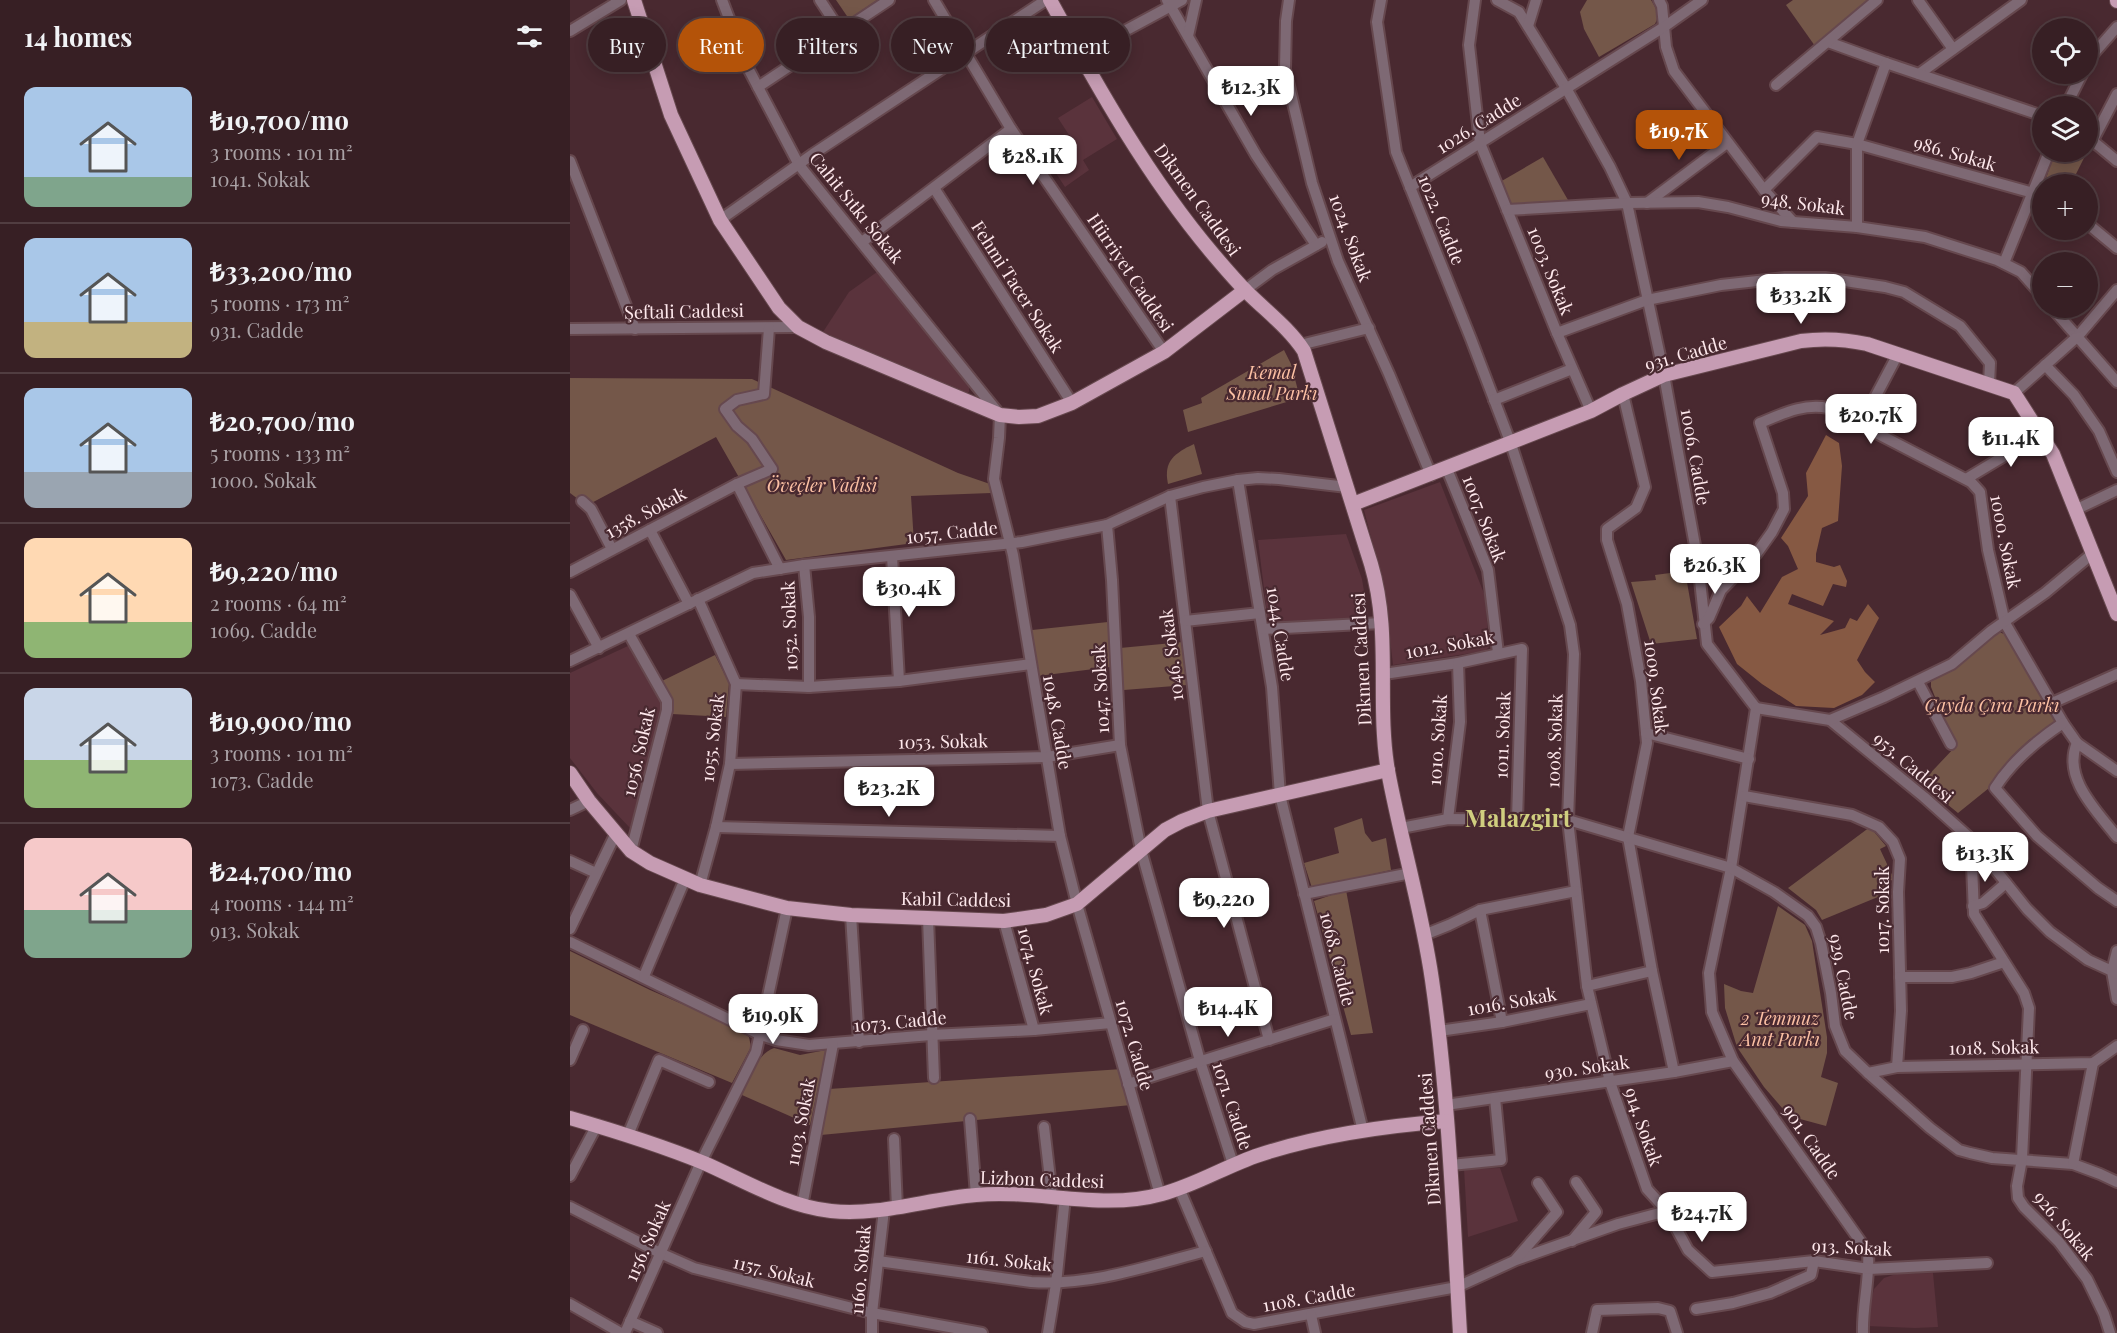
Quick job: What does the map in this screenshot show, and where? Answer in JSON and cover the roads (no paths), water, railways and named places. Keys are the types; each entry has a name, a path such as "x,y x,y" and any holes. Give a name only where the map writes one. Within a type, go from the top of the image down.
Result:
{"main road":[{"path":"634,0 671,115 720,220 778,308 798,327 826,342 1000,415 1038,416 1072,403 1164,352 1245,291"},
{"name":"Dikmen Caddesi","path":"1048,0 1058,18"},
{"name":"Dikmen Caddesi","path":"1090,72 1168,195 1212,253 1245,291 1300,345 1308,360 1377,582 1382,623 1384,727 1388,770 1424,935 1439,1031 1451,1165 1460,1333"},
{"name":"931. Cadde","path":"1353,504 1591,411 1664,375 1802,341 1846,339 2014,393"},
{"path":"2014,393 2053,454 2117,614"},
{"name":"Kabil Caddesi","path":"570,773 589,801 632,851 650,863 700,885 787,908 851,915 1004,921 1046,915 1077,904 1165,830 1182,821 1208,811 1388,770"},
{"name":"Lizbon Caddesi","path":"570,1118 628,1135 701,1162 802,1206 857,1212 891,1209 976,1195 1000,1194 1120,1200 1160,1195 1233,1164 1289,1146 1363,1131 1447,1121"}],"street":[{"path":"570,31 621,0"},
{"name":"Cahit Sıtkı Sokak","path":"722,0 748,68 799,165 1000,415"},
{"path":"820,0 832,18"},
{"path":"862,18 889,0"},
{"name":"Hürriyet Caddesi","path":"934,0 945,18"},
{"path":"974,47 1048,0"},
{"path":"1130,25 1168,3 1182,0"},
{"path":"1188,36 1196,0"},
{"name":"1024. Sokak","path":"1289,0 1285,69 1312,183 1338,261 1431,475"},
{"name":"1022. Cadde","path":"1381,0 1377,22 1396,152 1511,444"},
{"name":"1003. Sokak","path":"1475,0 1469,45 1480,142 1591,411"},
{"name":"1006. Cadde","path":"1497,0 1519,12 1528,26 1566,88 1610,167 1627,203 1664,375 1698,562 1707,644 1756,708"},
{"path":"1528,26 1536,0"},
{"path":"1659,0 1662,6 1666,47 1674,71 1764,190 1793,222"},
{"name":"1026. Cadde","path":"1410,187 1664,27 1702,0"},
{"path":"1776,85 1877,0"},
{"path":"1918,0 1953,49"},
{"path":"1919,74 2021,0"},
{"path":"1168,3 1256,155 1316,245"},
{"path":"2098,49 2117,27"},
{"path":"1828,42 2032,112"},
{"path":"1857,227 1857,144 1886,63"},
{"name":"Hürriyet Caddesi","path":"974,68 1011,129 1164,352"},
{"path":"758,87 781,72"},
{"path":"720,220 813,154 936,72"},
{"path":"2098,126 2117,94"},
{"path":"862,242 1011,129"},
{"name":"986. Sokak","path":"1764,190 1817,137 1857,144 2032,194"},
{"path":"1647,203 1727,143"},
{"path":"2098,144 2117,160"},
{"path":"570,161 635,329"},
{"name":"Fehmi Tacer Sokak","path":"933,188 1072,403"},
{"name":"948. Sokak","path":"1507,210 1627,203 1698,202 1793,222 1857,227 1925,237 2004,263 2021,272 2032,284"},
{"path":"2004,263 2032,208"},
{"path":"2098,232 2117,248"},
{"path":"1245,291 1272,270 1330,237"},
{"path":"1557,333 1647,300 1721,285 1785,278 1825,278 1904,292 1960,327 1990,363 1989,384"},
{"path":"2014,393 2078,336 2117,290"},
{"path":"2061,318 2117,382"},
{"name":"Şeftali Caddesi","path":"570,330 798,327"},
{"name":"1358. Sokak","path":"570,572 737,484 772,469 752,439 737,426 725,409 737,400 764,394 769,328"},
{"path":"1300,345 1369,328"},
{"path":"1861,424 1898,354"},
{"path":"2045,365 2074,395 2099,431 2117,472"},
{"path":"1494,400 1572,369"},
{"name":"1009. Sokak","path":"1623,394 1645,487 1636,508 1607,529 1607,540 1629,614 1641,681 1647,743 1628,837 1652,972 1674,1072"},
{"name":"1000. Sokak","path":"1703,624 1709,618 1721,590 1757,553 1772,532 1784,509 1783,493 1760,423 1788,411 1814,406 1835,411 1975,485 1980,492 1990,565 2005,623 2077,743"},
{"name":"1048. Cadde","path":"1000,415 994,479 1010,544 1060,836 1077,904"},
{"path":"1966,479 2041,434"},
{"name":"1008. Sokak","path":"1511,444 1570,625 1573,641 1568,820 1587,986 1610,1082"},
{"name":"1007. Sokak","path":"1447,468 1488,570 1498,653"},
{"name":"1057. Cadde","path":"570,661 753,573 804,565 1010,544 1107,525 1170,496 1238,480 1279,479 1347,488"},
{"name":"1044. Cadde","path":"1238,480 1272,687 1280,795"},
{"path":"737,484 780,569"},
{"path":"2075,510 2117,490"},
{"name":"1046. Sokak","path":"1170,496 1208,811 1269,1040"},
{"path":"582,501 591,509 612,549"},
{"name":"1047. Sokak","path":"1107,525 1120,745 1141,850"},
{"name":"1055. Sokak","path":"650,530 694,602 736,684 729,764 716,827 700,885"},
{"path":"1731,868 1756,708 1830,720 1918,682 1952,664 2092,554"},
{"path":"891,556 899,681"},
{"name":"1052. Sokak","path":"804,565 809,617 808,687"},
{"path":"570,595 599,648"},
{"path":"1185,621 1260,613"},
{"path":"1263,629 1382,623"},
{"name":"1056. Sokak","path":"629,634 667,701 667,710 632,851"},
{"name":"1012. Sokak","path":"1384,674 1458,663 1522,649"},
{"name":"1011. Sokak","path":"1517,821 1522,649"},
{"name":"1010. Sokak","path":"1448,819 1460,722 1458,663"},
{"path":"736,684 808,687 899,681 1031,664"},
{"path":"2052,703 2117,674"},
{"path":"1918,682 1950,744"},
{"name":"953. Caddesi","path":"1830,720 1971,839 2027,909 2067,946 2114,973"},
{"path":"2063,723 2037,740 2011,766 1995,788 2044,842 2098,888 2117,901"},
{"path":"1646,733 1749,759"},
{"path":"2117,771 2077,743 2073,765 2076,779 2117,837"},
{"name":"1053. Sokak","path":"729,764 1047,756 1120,745"},
{"name":"1068. Cadde","path":"1280,795 1363,1131"},
{"name":"1017. Sokak","path":"1744,796 1852,815 1879,827 1893,842 1900,859 1898,892 1901,1011 1898,1067"},
{"path":"570,810 589,801"},
{"name":"929. Cadde","path":"1401,828 1448,819 1568,820 1731,868 1774,891 1808,916 1816,927 1821,943 1832,993 1835,1026 1845,1051 1930,1128 1959,1150 1992,1158 2073,1164 2100,1173 2117,1182"},
{"path":"716,827 1060,836"},
{"path":"570,929 616,833"},
{"path":"1971,839 1973,906 1983,903 2006,883"},
{"name":"1071. Cadde","path":"1141,850 1200,1062 1233,1164"},
{"path":"570,861 596,873"},
{"name":"901. Cadde","path":"1731,868 1709,973 1712,1012 1733,1061 1868,1252 1869,1269 1863,1333"},
{"path":"1304,894 1411,873"},
{"path":"644,976 685,879"},
{"path":"1424,935 1480,909 1576,891"},
{"name":"1072. Cadde","path":"1077,904 1160,1195"},
{"name":"926. Sokak","path":"1973,906 1978,921 2024,993 2029,1008 2018,1198 2059,1242 2087,1279 2104,1314 2110,1333"},
{"name":"1156. Sokak","path":"623,1333 701,1162 748,1070 761,1035 787,908"},
{"path":"1480,909 1502,1022"},
{"path":"851,915 859,1042"},
{"path":"928,918 934,1078"},
{"name":"1074. Sokak","path":"1004,921 1034,1030"},
{"name":"1073. Cadde","path":"570,942 644,976 761,1035 794,1044 833,1044 1111,1023"},
{"path":"2117,951 2114,973 2117,999"},
{"path":"1900,977 1952,977 2004,962"},
{"path":"1587,986 1652,972"},
{"name":"1016. Sokak","path":"1439,1031 1502,1022 1591,1004"},
{"path":"1128,1084 1335,1019"},
{"path":"570,1060 584,1030"},
{"name":"1103. Sokak","path":"802,1206 833,1044"},
{"path":"2073,1164 2093,1063 2117,1046"},
{"path":"628,1135 659,1060 709,1082"},
{"name":"930. Sokak","path":"1446,1105 1610,1082 1733,1061"},
{"name":"1018. Sokak","path":"1868,1073 1898,1067 2093,1063"},
{"name":"914. Sokak","path":"1610,1082 1647,1189 1667,1211"},
{"path":"1451,1165 1501,1160 1495,1098"},
{"path":"970,1119 976,1195"},
{"path":"570,1176 597,1125"},
{"path":"1044,1127 1058,1197 1056,1284 1048,1333"},
{"name":"1160. Sokak","path":"872,1333 878,1261 891,1209 894,1139"},
{"path":"1572,1241 1596,1212 1576,1182"},
{"path":"1516,1260 1557,1212 1538,1183"},
{"name":"1108. Cadde","path":"1179,1188 1232,1313 1238,1319 1254,1324 1457,1287"},
{"name":"1157. Sokak","path":"570,1208 694,1269 872,1313 982,1333"},
{"path":"1457,1287 1516,1260 1618,1224 1667,1211"},
{"name":"913. Sokak","path":"1667,1211 1688,1250 1712,1272 1814,1261 1869,1269 1987,1263"},
{"name":"1161. Sokak","path":"878,1261 1056,1284 1105,1278 1206,1251"},
{"path":"1696,1309 1733,1303 1770,1293 1811,1275 1814,1261"},
{"path":"570,1304 623,1333"},
{"path":"1592,1333 1597,1310 1658,1308 1670,1311 1677,1333"},
{"path":"1311,1315 1315,1333"},
{"path":"630,1321 657,1333"}],"district":[{"name":"Malazgirt","path":"1518,819"}],"park label":[{"name":"Kemal Sunal Parkı","path":"1272,383"},
{"name":"Öveçler Vadisi","path":"822,486"},
{"name":"Çayda Çıra Parkı","path":"1992,706"},
{"name":"2 Temmuz Anıt Parkı","path":"1780,1029"}]}
